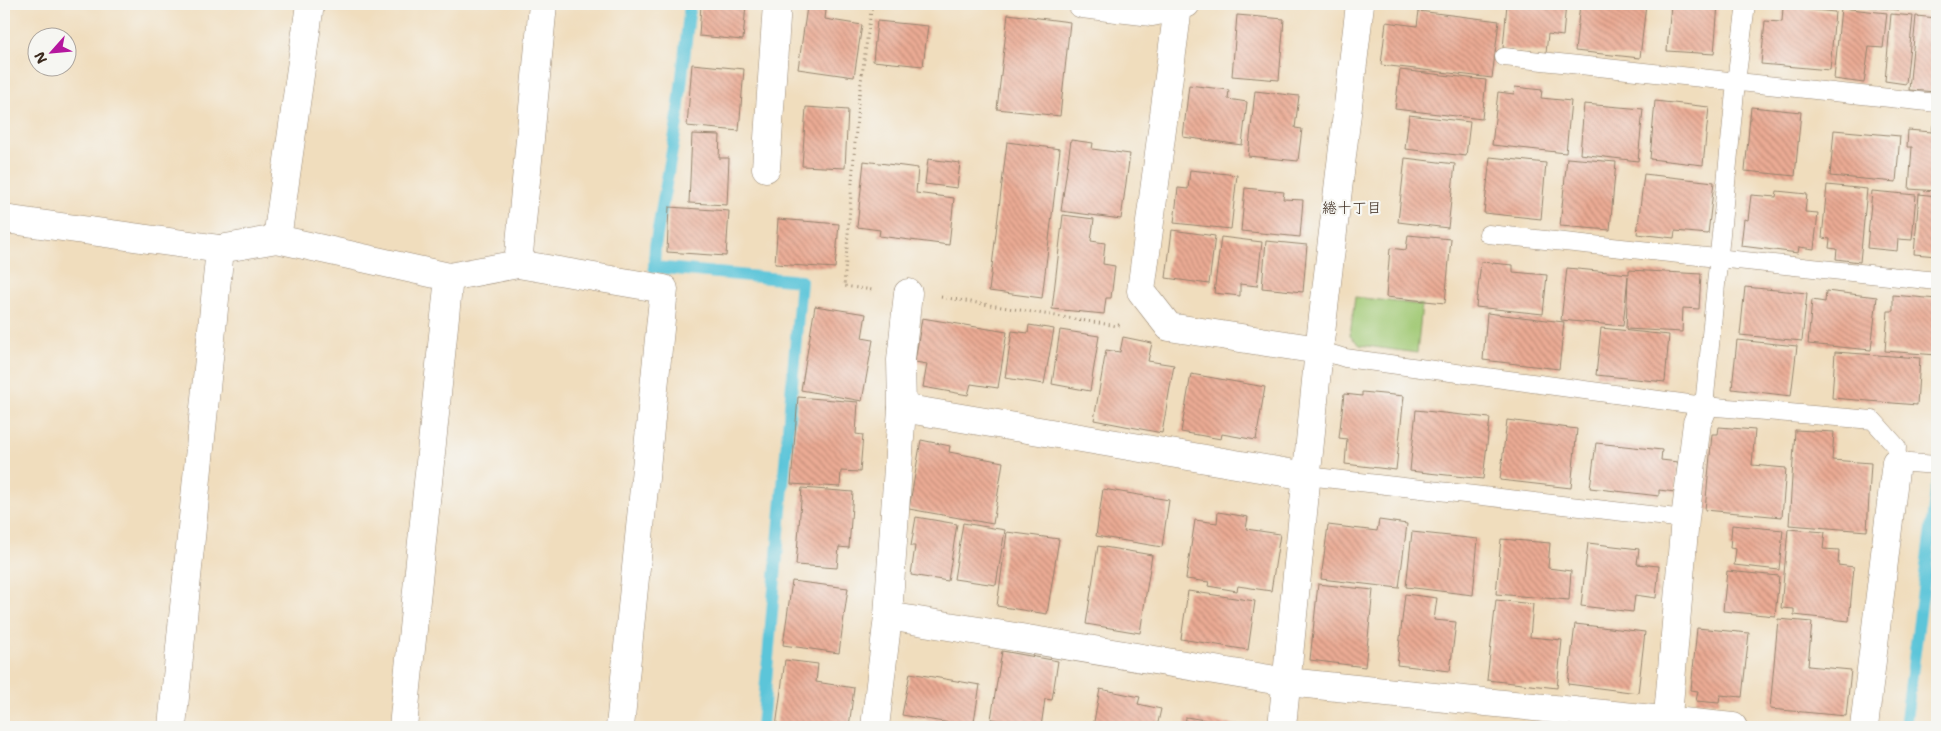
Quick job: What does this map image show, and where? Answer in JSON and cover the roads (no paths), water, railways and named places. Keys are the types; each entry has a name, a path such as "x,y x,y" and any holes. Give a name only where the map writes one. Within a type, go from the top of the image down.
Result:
{"street":[{"path":"277,239 310,4"},
{"path":"518,264 542,4"},
{"path":"766,168 777,4"},
{"path":"1082,4 1152,12 1182,5 1141,291 1169,326 1320,350"},
{"path":"1282,727 1320,350 1360,4"},
{"path":"4,220 220,249 277,239 449,277 518,264 664,289 620,727"},
{"path":"172,727 220,249"},
{"path":"403,727 449,277"},
{"path":"875,727 888,616 902,408 901,360 908,293"},
{"path":"1667,724 1685,519 1696,423 1704,406"},
{"path":"902,408 1308,476"},
{"path":"1864,727 1896,462"},
{"path":"888,616 1287,682 1667,724 1733,727"}],"lane":[{"path":"1704,406 1736,82 1746,4"},
{"path":"1504,58 1937,103"},
{"path":"1488,234 1937,281"},
{"path":"1320,350 1345,358 1704,406 1873,420 1897,447 1896,462 1937,465"},
{"path":"1308,476 1685,519"}],"waterway":[{"path":"690,4 677,123 655,246 654,267 801,281 762,727"},
{"path":"1905,727 1937,484"}],"district":[{"name":"綣十丁目","path":"1352,208"}]}
